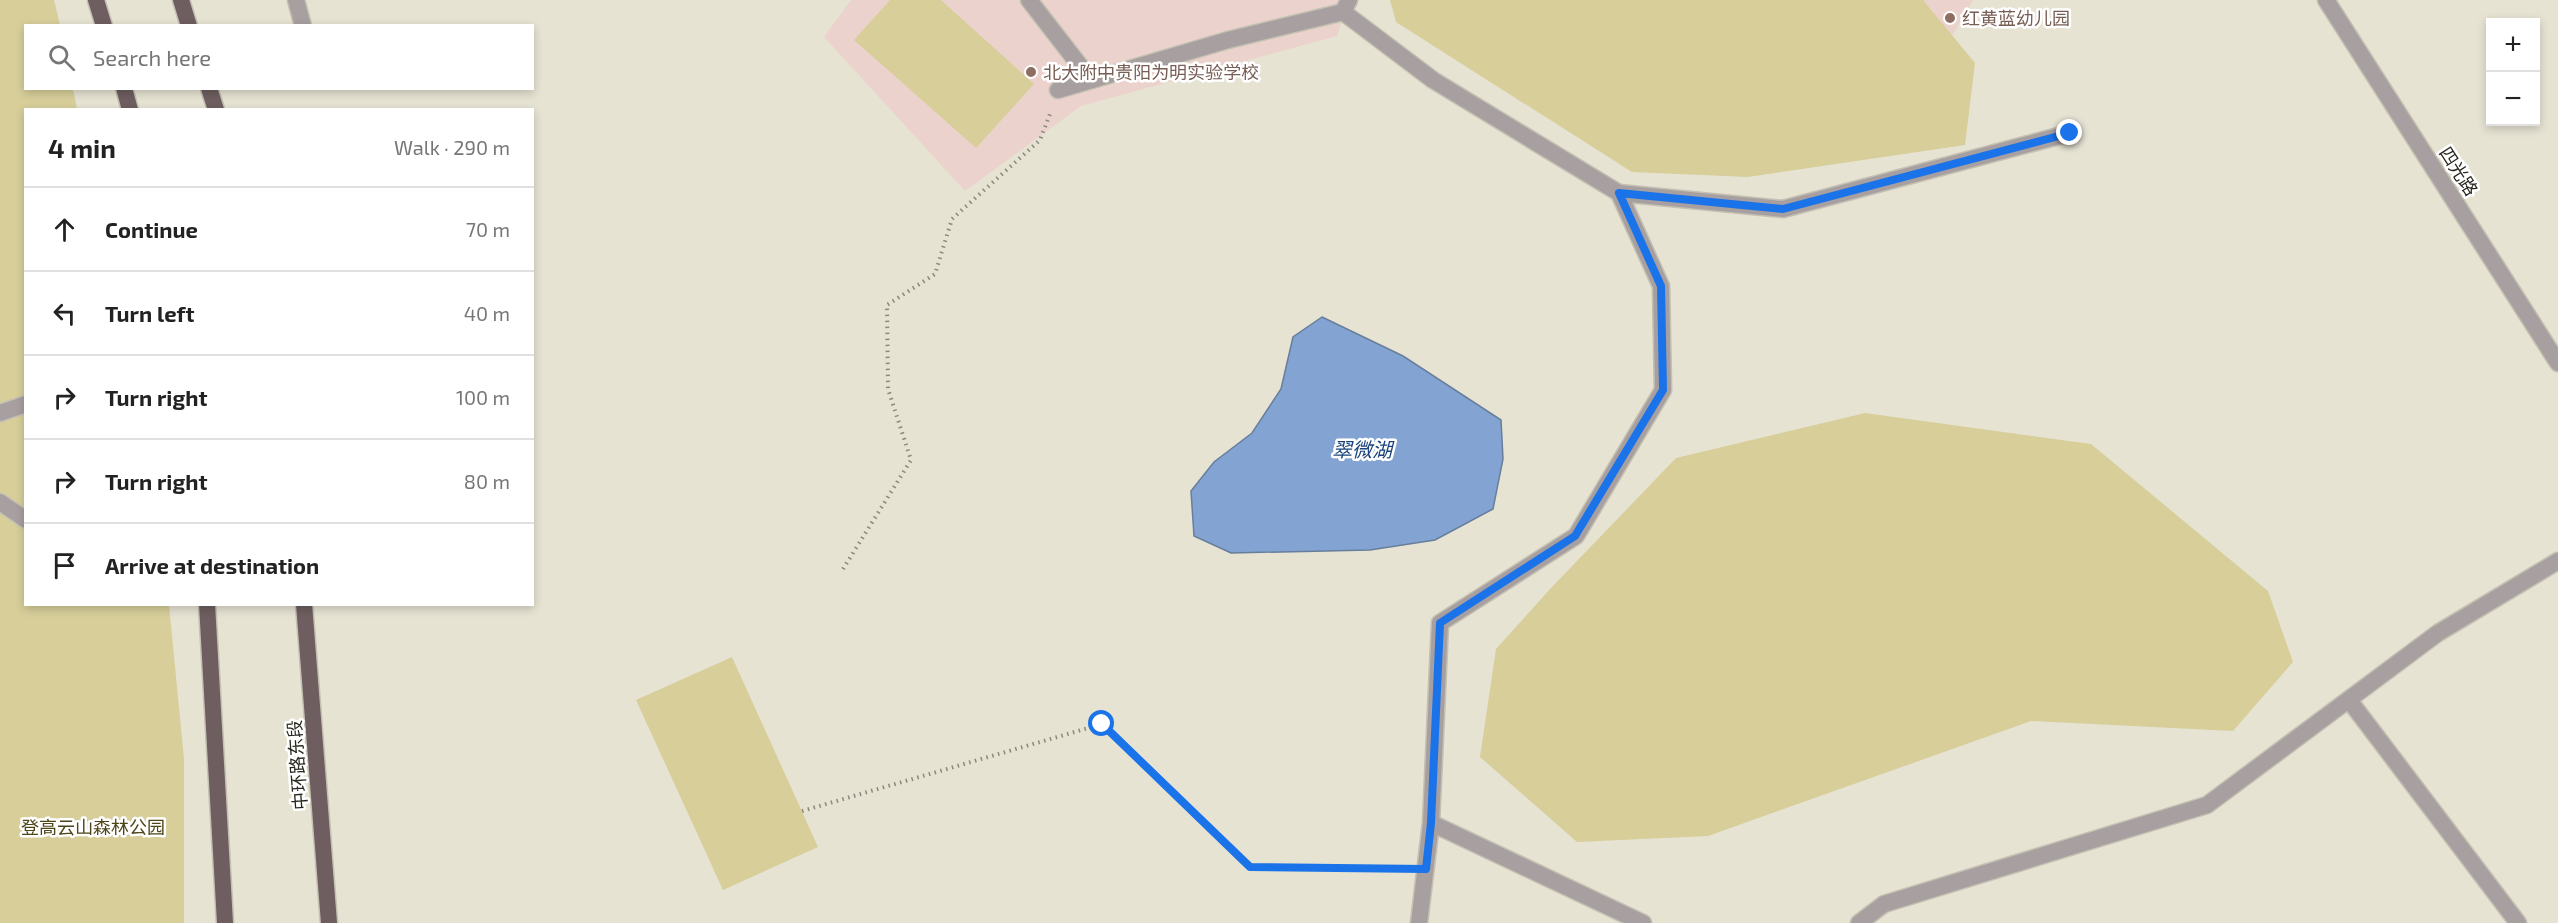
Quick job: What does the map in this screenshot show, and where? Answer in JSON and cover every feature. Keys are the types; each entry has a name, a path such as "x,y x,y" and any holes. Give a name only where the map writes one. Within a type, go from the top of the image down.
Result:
{"highway":[{"path":"96,0 103,24"},
{"path":"181,0 188,24"},
{"path":"125,90 129,108"},
{"path":"210,90 215,108"},
{"path":"207,606 225,923"},
{"name":"中环路东段","path":"304,606 329,923"}],"street":[{"path":"296,0 302,24"},
{"path":"1029,0 1091,80"},
{"name":"四光路","path":"2326,0 2558,363"},
{"path":"1058,90 1346,6 1433,80 1619,193 1783,209 2070,133"},
{"path":"1419,923 1431,823 1440,623 1575,536 1663,390 1661,286 1619,193"},
{"path":"0,413 24,405"},
{"path":"0,502 24,519"},
{"path":"1859,923 1884,904 2207,805 2438,633 2558,561"},
{"path":"2349,700 2517,923"},
{"path":"1431,823 1643,923"}],"path":[{"path":"843,569 911,460 888,388 887,305 935,274 952,219 1040,140 1058,90"},
{"path":"802,811 1102,724 1250,867 1426,869"}],"shaded area":[{"name":"北大附中贵阳为明实验学校","path":"851,0 1349,0 1337,36 1081,106 965,191 824,37"},
{"name":"红黄蓝幼儿园","path":"1923,0 1973,0 1952,36"}],"green space":[{"name":"登高云山森林公园","path":"0,0 54,0 60,24 24,24 24,90 73,90 77,108 24,108 24,606 169,606 184,759 184,923 0,923"},
{"path":"890,0 941,0 1034,84 976,148 854,40"},
{"path":"1390,0 1923,0 1975,63 1965,145 1748,177 1632,172 1396,22"},
{"path":"1865,413 2091,444 2268,591 2293,662 2233,731 2031,721 1708,836 1577,842 1480,757 1496,649 1551,588 1676,458"},
{"path":"732,657 818,847 723,890 636,700"}],"water":[{"name":"翠微湖","path":"1322,317 1403,356 1501,420 1503,459 1493,509 1435,540 1370,550 1231,553 1194,536 1191,491 1214,462 1252,433 1281,389 1293,337"}],"place":[{"name":"红黄蓝幼儿园","path":"1950,18"},
{"name":"北大附中贵阳为明实验学校","path":"1031,72"}],"route":[{"path":"1102,724 1250,867 1426,869 1431,823 1440,623 1575,536 1663,390 1661,286 1619,193 1783,209 2070,133"}]}
